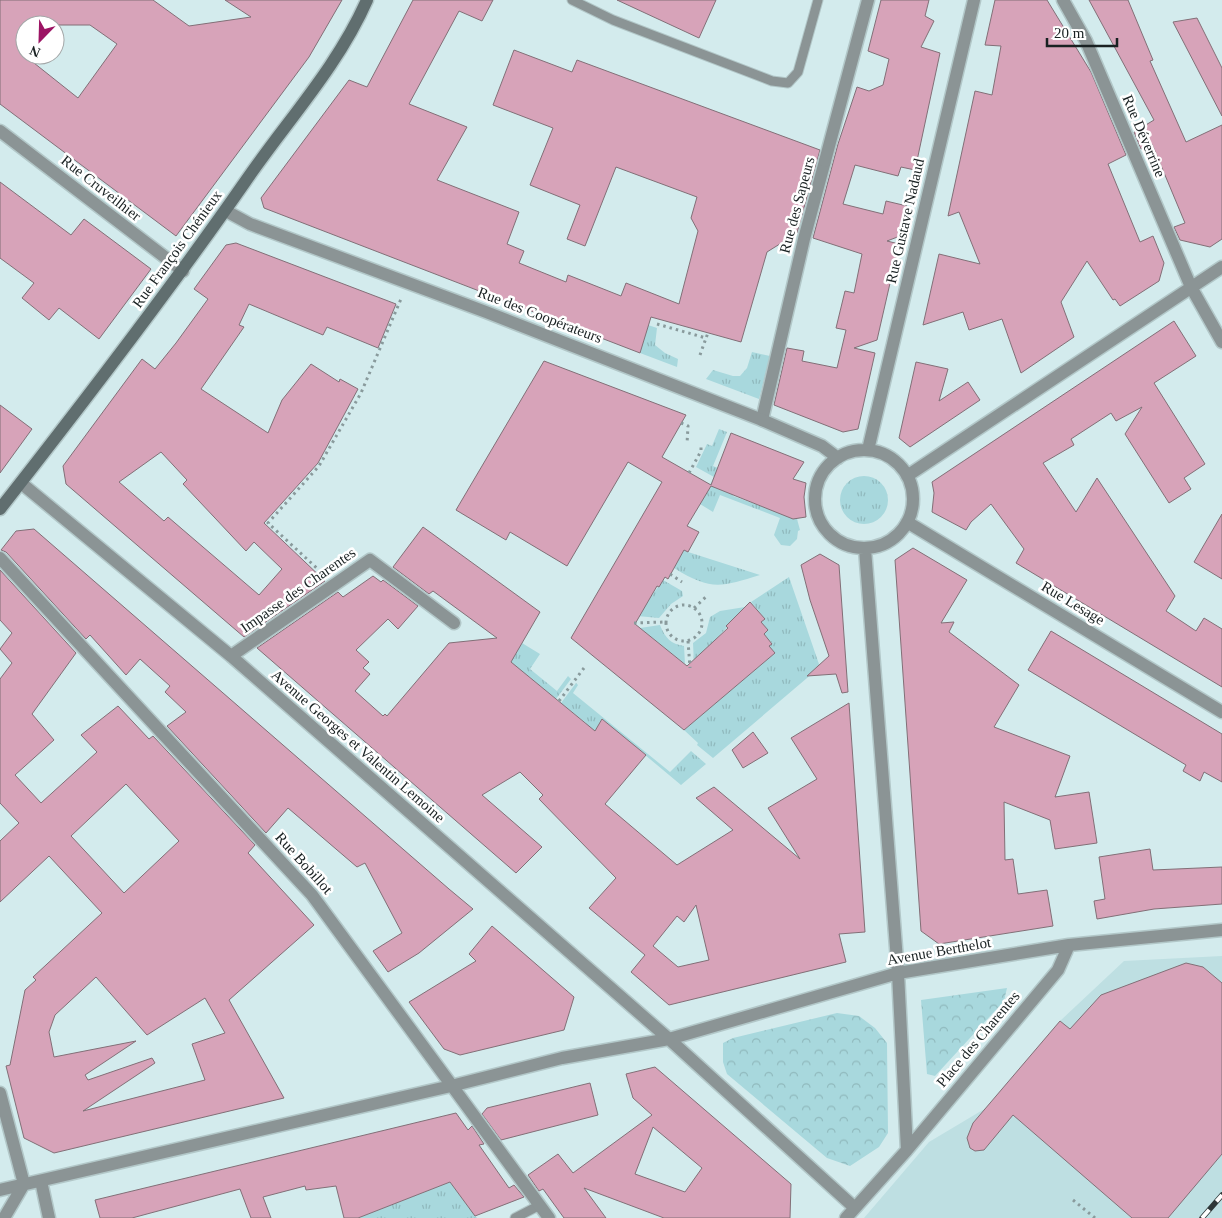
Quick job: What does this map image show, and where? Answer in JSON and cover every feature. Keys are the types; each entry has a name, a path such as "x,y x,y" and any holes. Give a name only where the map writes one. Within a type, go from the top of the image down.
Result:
{"main road":[{"name":"Rue François Chénieux","path":"0,509 183,271 245,182 319,83 358,20 366,0"}],"street":[{"name":"Rue des Sapeurs","path":"762,420 804,239 868,0"},
{"name":"Rue Gustave Nadaud","path":"868,450 974,0"},
{"name":"Rue Déverrine","path":"1063,0 1086,41 1191,287 1222,342"},
{"name":"Rue Cruveilhier","path":"0,131 183,271"},
{"name":"Rue des Coopérateurs","path":"226,211 250,224 407,282 762,420 822,446 838,458"},
{"path":"907,476 1222,267"},
{"path":"868,450 881,453 892,459 907,476 913,499 907,522 890,541 865,548 849,546 835,539 824,528 817,514 814,499 816,484 823,470 838,458 856,451 868,450"},
{"name":"Avenue Georges et Valentin Lemoine","path":"21,483 231,656 669,1039"},
{"name":"Rue Lesage","path":"907,522 1222,712"},
{"path":"865,548 898,973 907,1150"},
{"name":"Rue Bobillot","path":"0,558 312,895 549,1218"},
{"name":"Impasse des Charentes","path":"231,656 370,560 454,623"},
{"name":"Avenue Berthelot","path":"0,1190 451,1086 562,1058 669,1039 898,973 1069,945 1222,930"},
{"name":"Place des Charentes","path":"846,1218 907,1150 1058,970 1069,945"},
{"path":"669,1039 855,1208"},
{"path":"0,1093 24,1184 4,1218"},
{"path":"41,1181 49,1218"}],"lane":[{"path":"572,0 613,20 772,81 788,83 798,72 818,0"},
{"path":"515,1218 540,1205"}],"path":[{"path":"335,584 268,523 319,466 361,393 407,282"},
{"path":"657,324 706,338"},
{"path":"700,354 708,333"},
{"path":"681,423 688,426 687,444"},
{"path":"689,472 701,451 701,445"},
{"path":"670,574 682,582"},
{"path":"694,608 708,595"},
{"path":"684,605 694,608 701,618 701,630 694,639 688,641 672,637 668,633 666,622 674,608 684,605"},
{"path":"634,623 666,622"},
{"path":"688,641 690,668"},
{"path":"559,701 584,668"},
{"path":"1073,1200 1095,1218"}],"shaded area":[{"path":"1222,956 1222,1218 864,1218 929,1142 986,1108 1060,1021 1124,961"}],"green space":[{"path":"648,325 657,328 655,345 665,353 678,359 677,367 640,353"},
{"path":"752,352 770,356 759,399 706,379 713,370 733,376 740,376 747,368"},
{"path":"719,429 727,432 713,466 743,478 733,496 797,519 800,530 798,531 797,539 790,546 781,545 774,535 780,518 720,495 713,512 700,504 714,477 696,467 707,444 712,446"},
{"path":"864,476 873,478 881,483 886,491 888,500 886,509 881,517 873,522 864,524 855,522 847,517 842,509 840,500 842,491 847,483 855,478"},
{"path":"684,550 760,575 725,584 707,583 674,568"},
{"path":"789,577 820,667 713,758 697,745 698,743 684,730 775,653 769,646 772,643 764,634 768,630 761,622 765,619 751,602"},
{"path":"663,580 682,591 683,596 671,604 659,618 637,616"},
{"path":"745,607 694,664 693,643 706,633 710,617 720,611"},
{"path":"660,625 669,640 684,646 685,664 640,628"},
{"path":"522,643 540,654 530,669 557,691 568,676 571,679 556,699 526,674 498,707 559,756 586,723 561,703 576,683 578,685 573,693 670,772 691,751 706,764 681,785 602,719 556,797 476,720"},
{"path":"1007,988 1004,1001 935,1076 927,1074 921,1000"},
{"path":"837,1013 859,1016 875,1028 887,1043 888,1133 879,1147 850,1166 827,1158 727,1074 723,1062 723,1043 733,1038"},
{"path":"450,1182 477,1218 358,1218"}],"building":[{"path":"0,0 153,0 189,26 251,17 225,0 342,0 309,57 176,236 0,104"},
{"path":"413,0 493,0 482,21 459,11 409,104 467,127 437,180 519,212 507,244 524,251 519,263 566,282 568,275 621,296 626,283 679,304 698,231 691,218 697,197 616,167 585,246 567,239 580,205 530,185 553,128 493,105 514,50 572,72 577,60 820,150 797,233 787,231 783,242 767,252 741,342 651,317 640,353 264,208 261,198 349,80 367,87"},
{"path":"617,0 716,0 699,38"},
{"path":"881,0 929,0 925,16 934,21 921,47 940,53 915,170 901,167 898,176 855,165 843,204 883,214 886,201 907,206 900,236 887,241 899,244 877,340 854,348 875,353 858,429 843,432 774,405 787,348 804,351 802,361 837,368 846,330 836,328 845,291 854,293 862,254 813,238 838,144 857,87 869,91 883,85 889,59 868,51"},
{"path":"995,0 1047,0 1091,72 1126,155 1108,164 1140,242 1153,236 1164,263 1159,281 1120,306 1115,299 1113,300 1087,261 1061,302 1074,337 1021,373 1002,319 969,330 963,312 923,325 939,254 980,264 959,212 948,216 975,91 992,95 1001,46 985,45"},
{"path":"1089,0 1128,0 1153,60 1150,61 1186,142 1222,125 1222,239 1210,247 1180,240 1174,227 1185,223 1152,144 1141,149 1134,132 1154,120"},
{"path":"1197,18 1222,68 1222,116 1173,22"},
{"path":"0,182 71,235 84,219 151,269 99,339 59,308 49,320 22,298 34,283 0,258"},
{"path":"236,243 396,304 378,348 327,327 323,335 249,304 239,325 244,327 201,389 268,433 282,400 311,364 339,382 340,379 358,389 318,463 264,523 325,581 244,637 66,484 63,466 142,359 155,369 176,343 208,299 194,289 226,245","holes":["161,452 187,480 183,484 246,551 254,542 282,569 259,595 168,517 164,521 119,482"]},
{"path":"1174,321 1196,356 1154,383 1205,464 1184,478 1191,489 1169,503 1125,434 1142,407 1116,421 1111,413 1071,439 1074,445 1043,463 1076,512 1097,478 1175,596 1166,611 1196,631 1204,618 1222,629 1222,687 1016,563 1024,549 991,504 971,522 966,530 932,512 934,493 932,482"},
{"path":"544,361 686,415 662,457 711,485 731,433 804,462 793,479 806,483 804,497 806,517 793,519 711,486 687,526 699,532 688,552 684,550 668,579 665,577 659,587 657,586 635,624 687,666 728,628 726,626 750,602 765,619 761,622 768,630 764,634 772,644 769,646 775,653 684,730 571,638 662,482 628,462 567,566 510,532 506,540 456,510"},
{"path":"916,362 948,369 939,401 968,382 980,400 910,447 899,438"},
{"path":"0,405 32,429 0,473"},
{"path":"1222,514 1222,579 1194,562"},
{"path":"423,527 540,612 511,662 595,731 602,719 646,755 605,804 677,865 733,830 696,798 714,787 800,859 768,808 817,779 791,738 849,703 865,932 839,934 846,962 669,1005 631,972 645,955 589,908 616,878 539,799 543,795 520,772 482,795 542,847 516,873 257,648 338,592 343,597 373,576 381,582 383,580 418,606 398,629 388,619 356,650 369,662 363,668 370,674 355,691 383,716 385,714 387,716 449,643 497,638 433,591 429,594 393,567","holes":["696,905 709,960 678,967 653,946 677,916 684,922"]},
{"path":"34,529 473,909 419,953 388,972 373,951 402,933 365,863 357,867 288,808 266,833 167,726 186,712 165,692 170,686 140,659 126,675 90,635 86,639 6,552 1,550 16,531"},
{"path":"913,548 967,580 941,623 954,622 949,632 1019,685 994,727 1070,756 1055,797 1089,792 1097,843 1055,849 1050,820 1004,802 1005,860 1013,859 1018,894 1047,890 1053,926 939,944 921,931 895,560"},
{"path":"820,554 839,565 848,692 842,693 836,674 807,676 829,656 810,600 801,565"},
{"path":"0,570 76,653 32,714 54,740 15,775 41,803 97,752 81,735 118,706 149,739 153,736 255,845 248,853 314,925 229,1000 284,1098 54,1153 24,1138 6,1066 10,1065 25,990 36,980 33,977 102,913 49,856 0,902 0,841 19,823 0,803 0,679 12,663 0,649 12,633 0,620","holes":["126,784 179,841 124,893 71,836","96,977 147,1035 205,998 225,1033 192,1044 205,1080 83,1111 155,1063 152,1058 88,1080 85,1075 136,1041 54,1057 49,1032 55,1015"]},
{"path":"1051,631 1222,734 1222,782 1204,772 1200,781 1183,771 1186,765 1028,670"},
{"path":"753,732 768,753 743,768 732,750"},
{"path":"1150,849 1153,870 1222,867 1222,904 1154,909 1097,919 1094,901 1105,899 1099,857"},
{"path":"492,926 574,997 564,1030 460,1055 444,1049 409,1002 476,961 469,954"},
{"path":"1186,963 1203,967 1222,983 1222,1154 1168,1218 1132,1218 1013,1115 984,1150 975,1151 970,1148 967,1138 973,1123 1060,1021 1070,1029 1101,995"},
{"path":"655,1067 791,1184 790,1218 664,1218 584,1188 606,1218 564,1218 543,1189 539,1191 528,1175 558,1154 573,1173 652,1115 633,1098 626,1074","holes":["653,1127 702,1168 685,1192 635,1174"]},
{"path":"590,1083 598,1115 501,1140 482,1114 487,1108"},
{"path":"456,1113 468,1130 472,1126 484,1144 479,1145 509,1188 514,1185 524,1197 475,1216 450,1182 358,1218 344,1218 336,1186 306,1190 305,1186 263,1197 271,1218 251,1218 240,1189 132,1218 100,1218 95,1200"}],"railway":[{"path":"1202,1218 1222,1195"}]}
